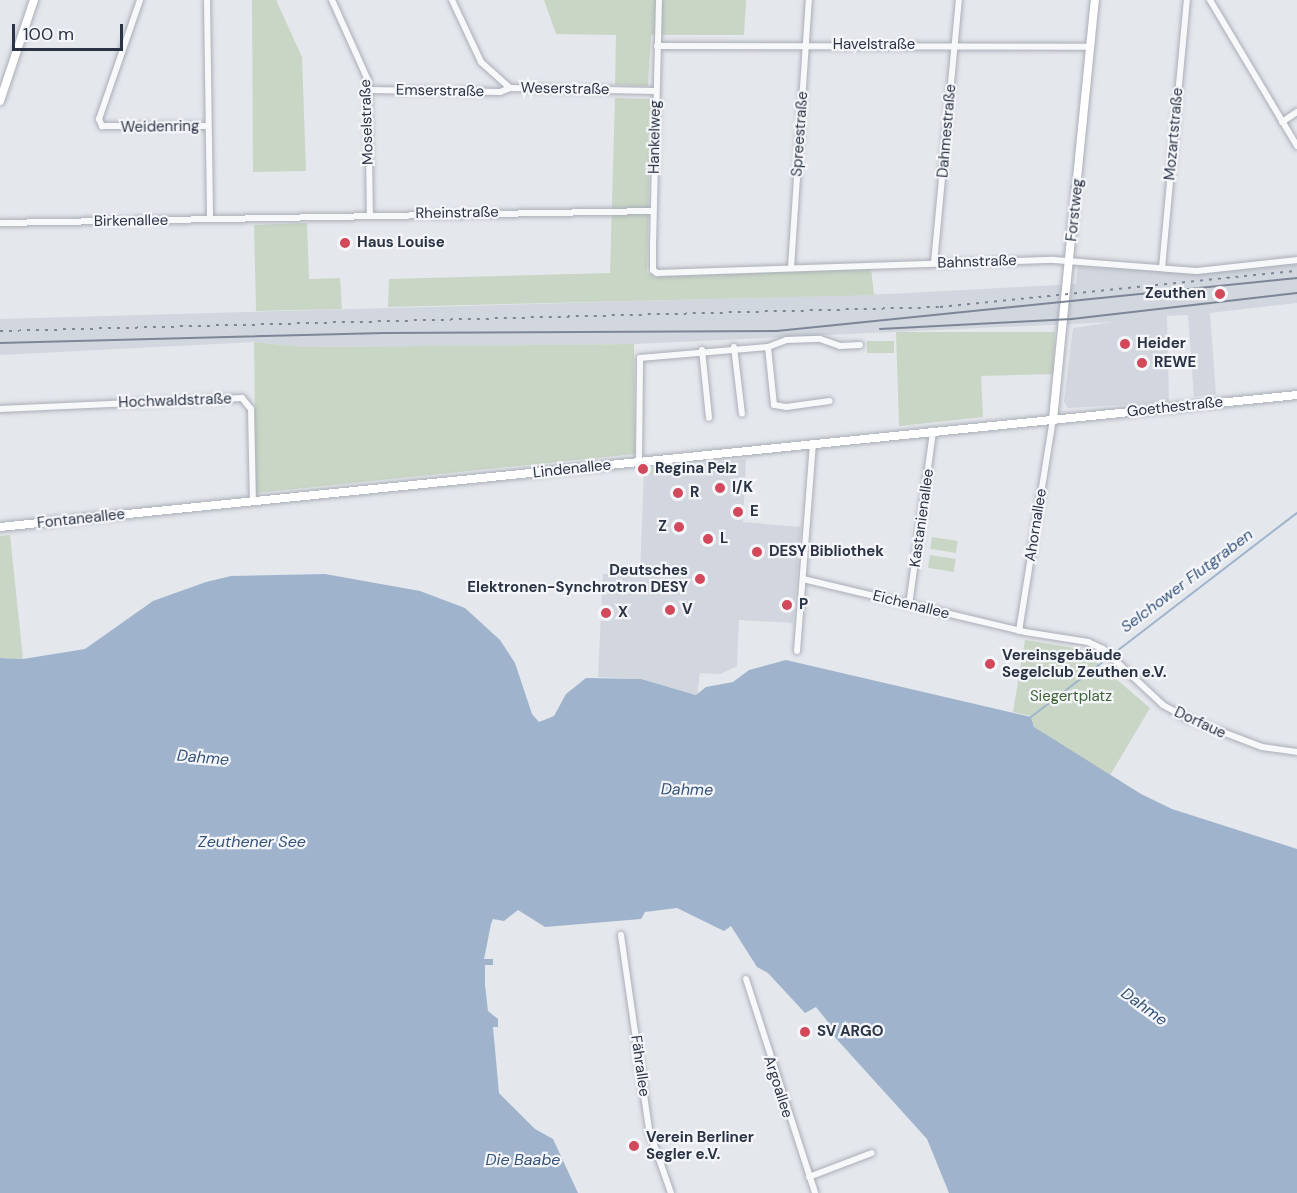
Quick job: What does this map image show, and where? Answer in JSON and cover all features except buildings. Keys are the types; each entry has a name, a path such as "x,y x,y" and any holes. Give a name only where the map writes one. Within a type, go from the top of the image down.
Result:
{"main road":[{"path":"0,101 34,0"},
{"name":"Forstweg","path":"1053,419 1095,0"},
{"name":"Goethestraße","path":"1053,419 1297,396"},
{"name":"Lindenallee","path":"163,511 1053,419"},
{"name":"Fontaneallee","path":"0,527 163,511"}],"street":[{"name":"Weidenring","path":"140,0 99,119 102,126 208,126"},
{"path":"207,0 210,219"},
{"name":"Moselstraße","path":"332,0 364,68 368,90 370,216"},
{"name":"Weserstraße","path":"452,0 481,62 510,88 656,91"},
{"name":"Hankelweg","path":"657,273 653,270 653,212 659,0"},
{"name":"Spreestraße","path":"791,268 809,0"},
{"name":"Dahmestraße","path":"934,263 959,0"},
{"name":"Mozartstraße","path":"1162,268 1187,0"},
{"path":"1210,0 1297,146"},
{"name":"Havelstraße","path":"657,46 1090,47"},
{"name":"Emserstraße","path":"368,90 501,92 510,88"},
{"path":"1282,122 1297,112"},
{"name":"Rheinstraße","path":"261,218 653,212"},
{"name":"Birkenallee","path":"0,223 261,218"},
{"name":"Bahnstraße","path":"657,273 934,263 1070,261 1204,270 1297,260"},
{"path":"639,462 640,358 734,347 768,347 778,340 808,339 860,345"},
{"path":"734,347 742,414"},
{"path":"768,347 774,405 830,401"},
{"path":"702,350 709,418"},
{"name":"Hochwaldstraße","path":"0,408 242,398 251,409 253,502"},
{"name":"Ahornallee","path":"1019,631 1053,419"},
{"name":"Kastanienallee","path":"909,605 933,431"},
{"path":"796,651 813,444"},
{"name":"Eichenallee","path":"803,579 1019,631"},
{"name":"Dorfaue","path":"1019,631 1088,642 1103,649 1164,705 1186,718 1262,747 1297,752"},
{"name":"Fährallee","path":"621,935 649,1130 671,1193"},
{"name":"Argoallee","path":"746,980 815,1193"},
{"path":"810,1177 872,1153"}],"shaded area":[{"path":"1297,263 1297,303 1210,313 1216,394 1194,397 1188,315 1167,316 1169,402 1068,408 1064,402 1073,328 1113,322 634,344 304,347 254,342 0,355 0,319 889,294 1076,284 1078,266 1172,272"},
{"name":"Deutsches Elektronen-Synchrotron DESY","path":"746,459 743,522 801,527 793,623 739,620 737,666 721,674 700,673 697,695 641,679 598,677 603,574 640,574 644,469"}],"green space":[{"path":"252,0 276,0 302,57 306,171 253,172"},
{"path":"544,0 746,0 744,35 651,35 648,86 615,85 616,35 556,34"},
{"path":"615,98 651,99 647,272 655,277 871,268 874,295 388,307 389,279 610,273"},
{"path":"307,223 309,279 340,278 342,309 256,311 254,225"},
{"path":"896,332 1055,332 1053,374 981,376 983,417 899,426"},
{"path":"867,341 894,341 894,353 867,353"},
{"path":"254,342 304,347 634,344 635,454 256,493"},
{"path":"691,464 694,475 644,475 644,469"},
{"path":"10,535 23,659 0,658 0,536"},
{"path":"932,537 958,541 956,553 930,549"},
{"path":"930,555 956,559 954,572 928,568"},
{"name":"Siegertplatz","path":"1025,640 1081,649 1150,708 1109,777 1034,727 1031,716 1013,712"}],"water":[{"name":"Zeuthener See","path":"325,574 420,591 465,608 500,640 515,663 532,714 539,722 554,716 566,694 586,678 641,679 696,695 706,687 733,682 749,670 786,660 1031,717 1034,727 1141,794 1172,809 1297,849 1297,1193 949,1193 927,1139 832,1034 832,1027 816,1007 805,1013 768,973 757,967 731,926 724,931 677,908 645,912 641,919 545,927 518,910 504,921 493,919 491,924 484,959 493,959 493,965 485,965 485,985 488,1011 498,1019 498,1027 493,1027 499,1093 535,1129 553,1139 578,1193 0,1193 0,658 23,659 85,649 153,601 206,582 231,576"}],"waterway":[{"name":"Selchower Flutgraben","path":"1031,717 1297,513"}],"tram line":[{"path":"0,343 384,333 777,331 1297,278"},
{"path":"880,329 1072,319 1297,293"}],"railway":[{"path":"0,331 940,307 1297,271"}],"place":[{"name":"Haus Louise","path":"345,243"},
{"name":"Zeuthen","path":"1220,294"},
{"name":"Heider","path":"1125,344"},
{"name":"REWE","path":"1142,363"},
{"name":"Regina Pelz","path":"643,469"},
{"name":"I/K","path":"720,488"},
{"name":"R","path":"678,493"},
{"name":"E","path":"738,512"},
{"name":"Z","path":"679,527"},
{"name":"L","path":"708,539"},
{"name":"DESY Bibliothek","path":"757,552"},
{"name":"Deutsches Elektronen-Synchrotron DESY","path":"700,579"},
{"name":"P","path":"787,605"},
{"name":"V","path":"670,610"},
{"name":"X","path":"606,613"},
{"name":"Vereinsgebäude Segelclub Zeuthen e.V.","path":"990,664"},
{"name":"SV ARGO","path":"805,1032"},
{"name":"Verein Berliner Segler e.V.","path":"634,1146"}],"water label":[{"name":"Dahme","path":"203,758"},
{"name":"Dahme","path":"687,790"},
{"name":"Dahme","path":"1144,1007"},
{"name":"Die Baabe","path":"523,1160"}]}
